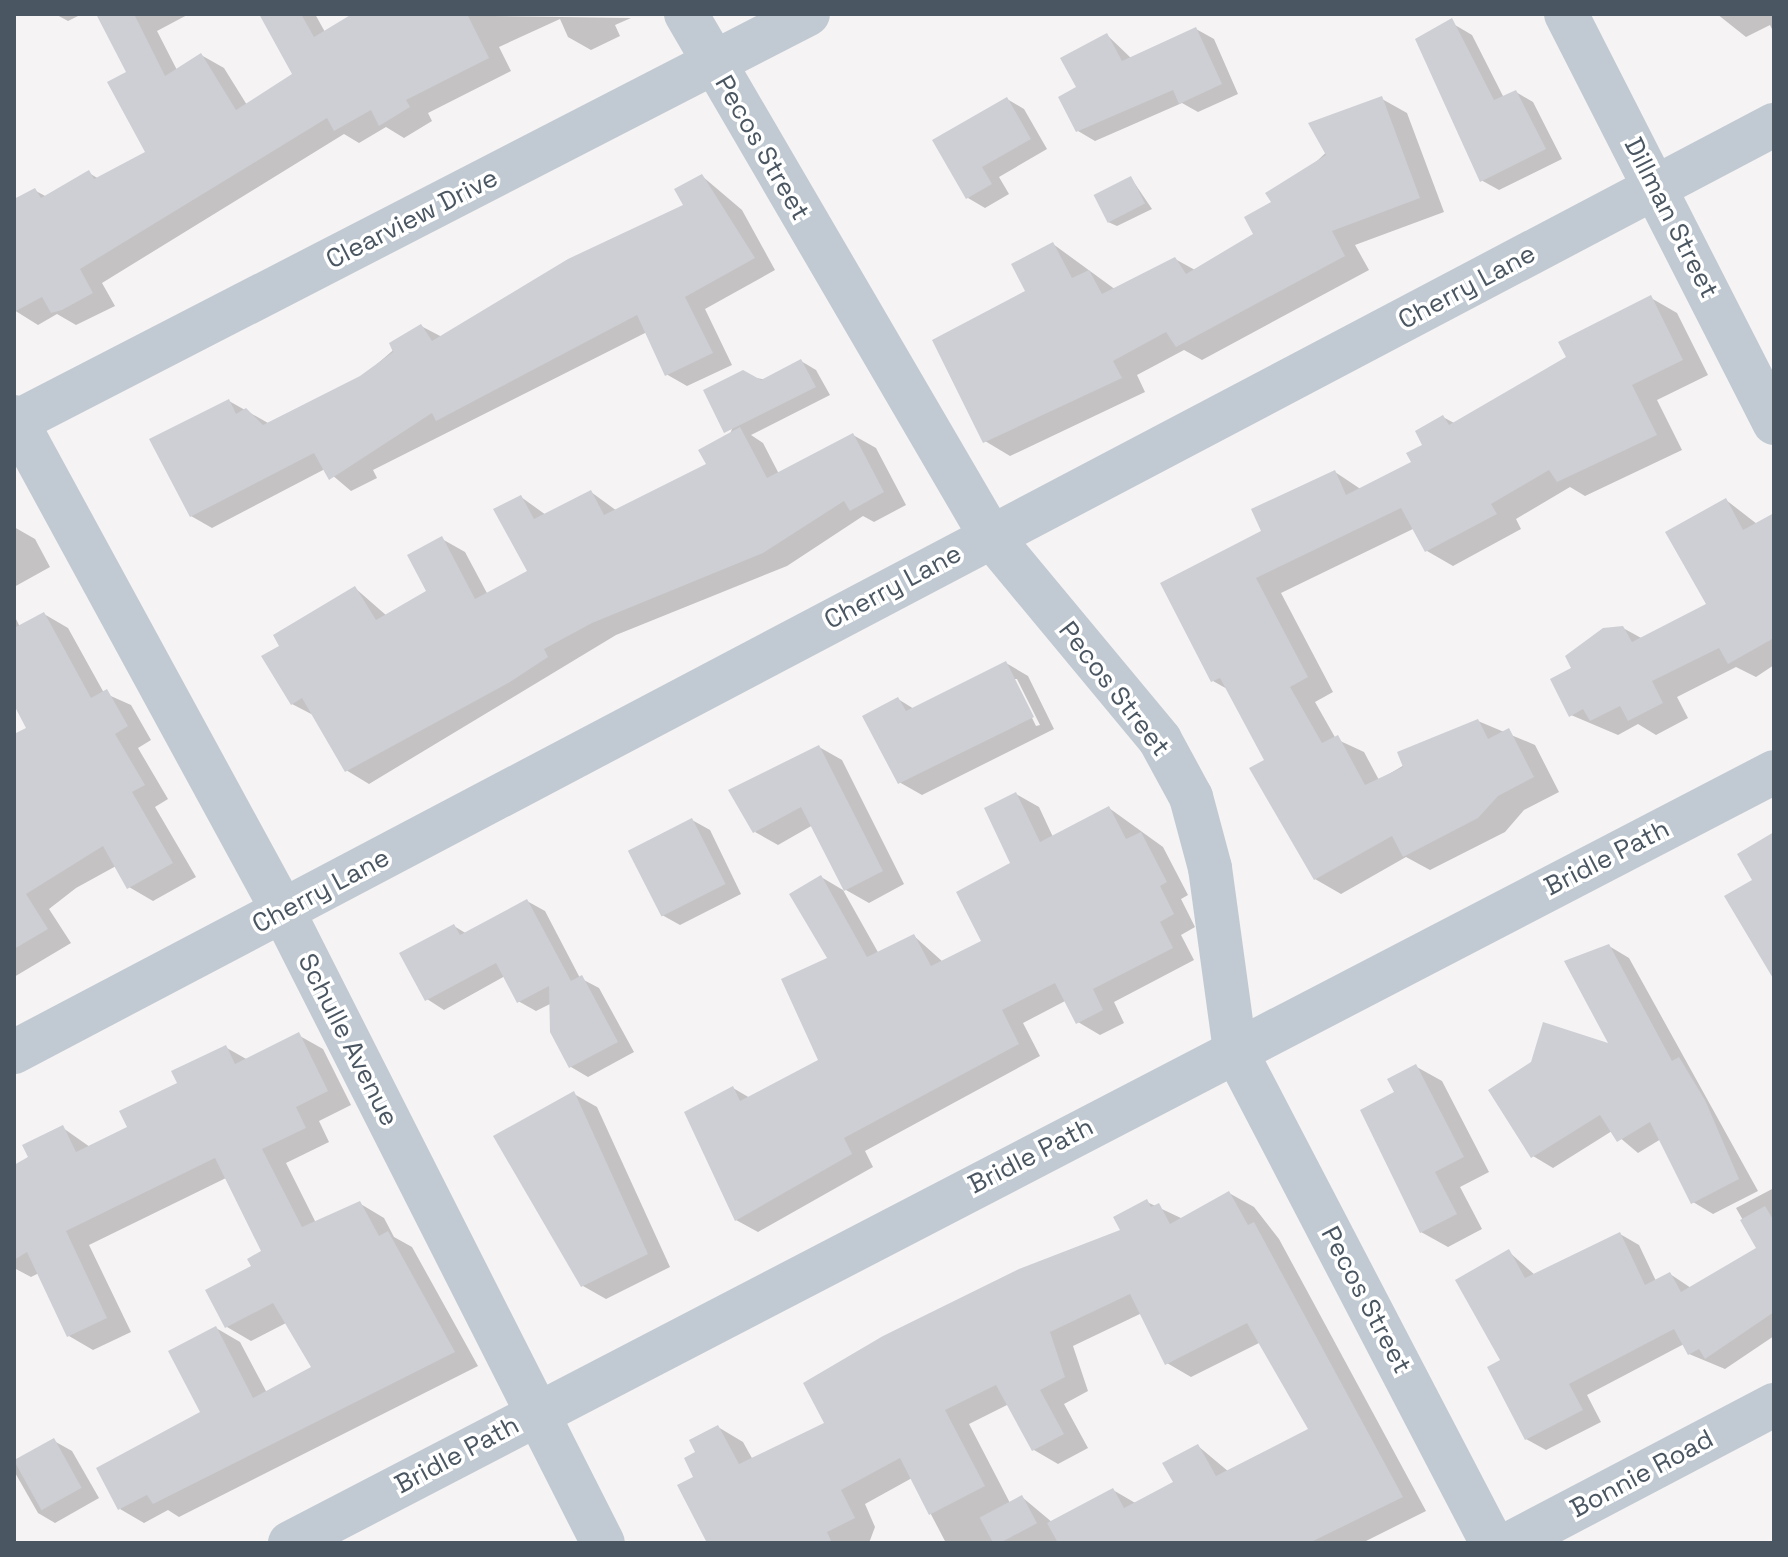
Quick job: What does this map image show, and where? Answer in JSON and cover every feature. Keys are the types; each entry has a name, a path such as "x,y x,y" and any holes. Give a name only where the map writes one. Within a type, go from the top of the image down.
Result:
{"street":[{"name":"Pecos Street","path":"686,14 990,535 1160,740 1191,797 1210,868 1235,1050 1492,1543"},
{"name":"Clearview Drive","path":"15,420 714,65 808,14"},
{"name":"Dillman Street","path":"1566,14 1774,423"},
{"name":"Cherry Lane","path":"14,1052 990,535 1774,125"},
{"name":"Schulle Avenue","path":"15,420 283,911 603,1543"},
{"name":"Bridle Path","path":"290,1543 1774,772"},
{"name":"Bonnie Road","path":"1511,1543 1774,1405"}],"building":[{"path":"96,14 134,14 165,76 201,53 236,110 292,74 259,14 301,14 314,37 352,14 467,14 489,58 406,100 410,107 379,126 371,110 334,131 327,118 80,269 93,293 51,313 42,297 14,312 14,199 35,188 41,198 89,170 94,179 145,152 107,82 126,72"},
{"path":"1452,18 1494,100 1516,90 1546,149 1480,182 1415,39"},
{"path":"1196,27 1222,84 1179,104 1173,90 1076,132 1058,97 1076,87 1060,58 1107,33 1122,61"},
{"path":"1382,96 1420,198 1332,231 1345,256 1176,347 1166,332 1113,361 1122,378 983,443 932,340 1025,291 1011,264 1053,242 1072,278 1089,270 1102,294 1175,257 1186,274 1253,234 1244,217 1271,202 1265,193 1326,155 1308,123"},
{"path":"1007,97 1031,139 982,167 992,184 966,199 932,140"},
{"path":"702,174 755,258 685,297 713,353 665,376 637,315 436,421 432,413 329,480 314,453 190,517 149,439 229,399 236,414 246,408 263,425 360,376 393,352 389,343 421,324 432,341 568,259 683,205 674,189"},
{"path":"1131,176 1145,204 1108,223 1094,195"},
{"path":"1651,295 1683,360 1632,385 1657,435 1557,482 1549,470 1491,504 1497,514 1425,552 1401,508 1256,578 1308,677 1290,687 1322,743 1338,735 1365,785 1403,767 1397,752 1478,719 1488,739 1509,728 1534,777 1498,796 1478,818 1403,857 1392,836 1314,880 1249,768 1264,760 1220,678 1211,682 1160,583 1261,531 1251,509 1335,470 1346,495 1411,462 1406,453 1422,445 1415,431 1443,415 1449,425 1566,357 1558,342"},
{"path":"801,359 816,387 724,433 703,390 743,370 761,380"},
{"path":"740,427 767,478 853,433 884,492 850,511 844,501 763,553 592,623 544,649 548,657 510,682 345,772 302,698 291,705 261,656 279,646 273,635 355,586 376,620 426,591 407,555 442,536 475,599 527,571 493,509 521,495 534,519 591,490 604,515 706,464 698,450"},
{"path":"1726,498 1743,530 1774,513 1774,638 1728,664 1719,648 1652,681 1663,703 1628,721 1620,706 1590,721 1583,709 1569,717 1550,679 1571,668 1565,656 1603,628 1623,626 1632,642 1706,604 1665,532"},
{"path":"44,612 91,698 107,689 128,726 115,734 145,785 132,792 173,863 127,889 103,846 26,894 48,929 14,949 14,734 26,728 14,705 14,628"},
{"path":"1006,661 1034,717 898,784 862,716 898,697 906,711"},
{"path":"819,745 883,871 844,891 801,807 753,833 728,790"},
{"path":"1016,792 1040,842 1109,806 1126,839 1141,832 1167,882 1160,886 1174,914 1160,922 1173,948 1093,989 1103,1010 1076,1024 1055,983 1002,1010 1019,1044 844,1138 852,1154 735,1221 684,1112 733,1086 740,1101 818,1060 781,979 827,958 789,894 821,875 867,957 914,934 931,966 981,941 956,892 1010,863 984,808"},
{"path":"692,818 726,884 661,917 628,851"},
{"path":"1774,832 1774,980 1724,896 1752,880 1737,854"},
{"path":"527,899 571,981 582,975 618,1042 569,1068 550,1032 549,986 517,1003 496,963 425,1001 399,953 454,924 460,935"},
{"path":"1609,944 1672,1061 1679,1057 1705,1100 1739,1179 1691,1204 1650,1122 1617,1142 1600,1115 1531,1158 1488,1090 1531,1062 1543,1022 1608,1043 1564,961"},
{"path":"299,1032 328,1091 296,1107 306,1128 262,1149 302,1227 360,1201 379,1236 388,1231 455,1352 153,1504 147,1495 118,1510 96,1468 200,1412 168,1351 216,1326 253,1398 311,1367 273,1303 225,1328 205,1290 251,1266 247,1259 261,1251 215,1158 66,1231 107,1318 67,1337 27,1252 14,1260 14,1165 28,1157 22,1145 63,1125 76,1152 127,1127 119,1111 177,1083 171,1071 226,1045 235,1064"},
{"path":"1416,1064 1464,1157 1435,1172 1457,1214 1420,1233 1360,1110 1394,1092 1387,1079"},
{"path":"574,1091 648,1254 581,1287 493,1136"},
{"path":"1229,1191 1248,1225 1254,1222 1403,1497 1309,1543 1058,1543 1047,1523 1113,1488 1124,1508 1173,1482 1162,1463 1198,1444 1216,1476 1308,1429 1247,1323 1165,1365 1130,1294 1050,1332 1065,1377 1040,1390 1064,1434 1032,1451 996,1385 945,1410 985,1486 929,1515 900,1458 841,1490 855,1518 827,1532 832,1543 707,1543 677,1485 693,1477 684,1458 695,1452 689,1440 718,1425 739,1464 824,1423 803,1383 883,1336 1019,1269 1120,1230 1113,1217 1147,1199 1151,1207 1159,1203 1170,1224"},
{"path":"1765,1206 1774,1221 1774,1312 1705,1359 1699,1349 1688,1355 1674,1329 1569,1384 1583,1410 1525,1440 1487,1367 1500,1360 1455,1280 1509,1249 1525,1278 1620,1232 1645,1285 1670,1272 1681,1292 1756,1248 1740,1220"},
{"path":"54,1438 82,1488 41,1510 14,1460"},
{"path":"1022,1495 1037,1523 1000,1543 993,1543 980,1518"}]}
